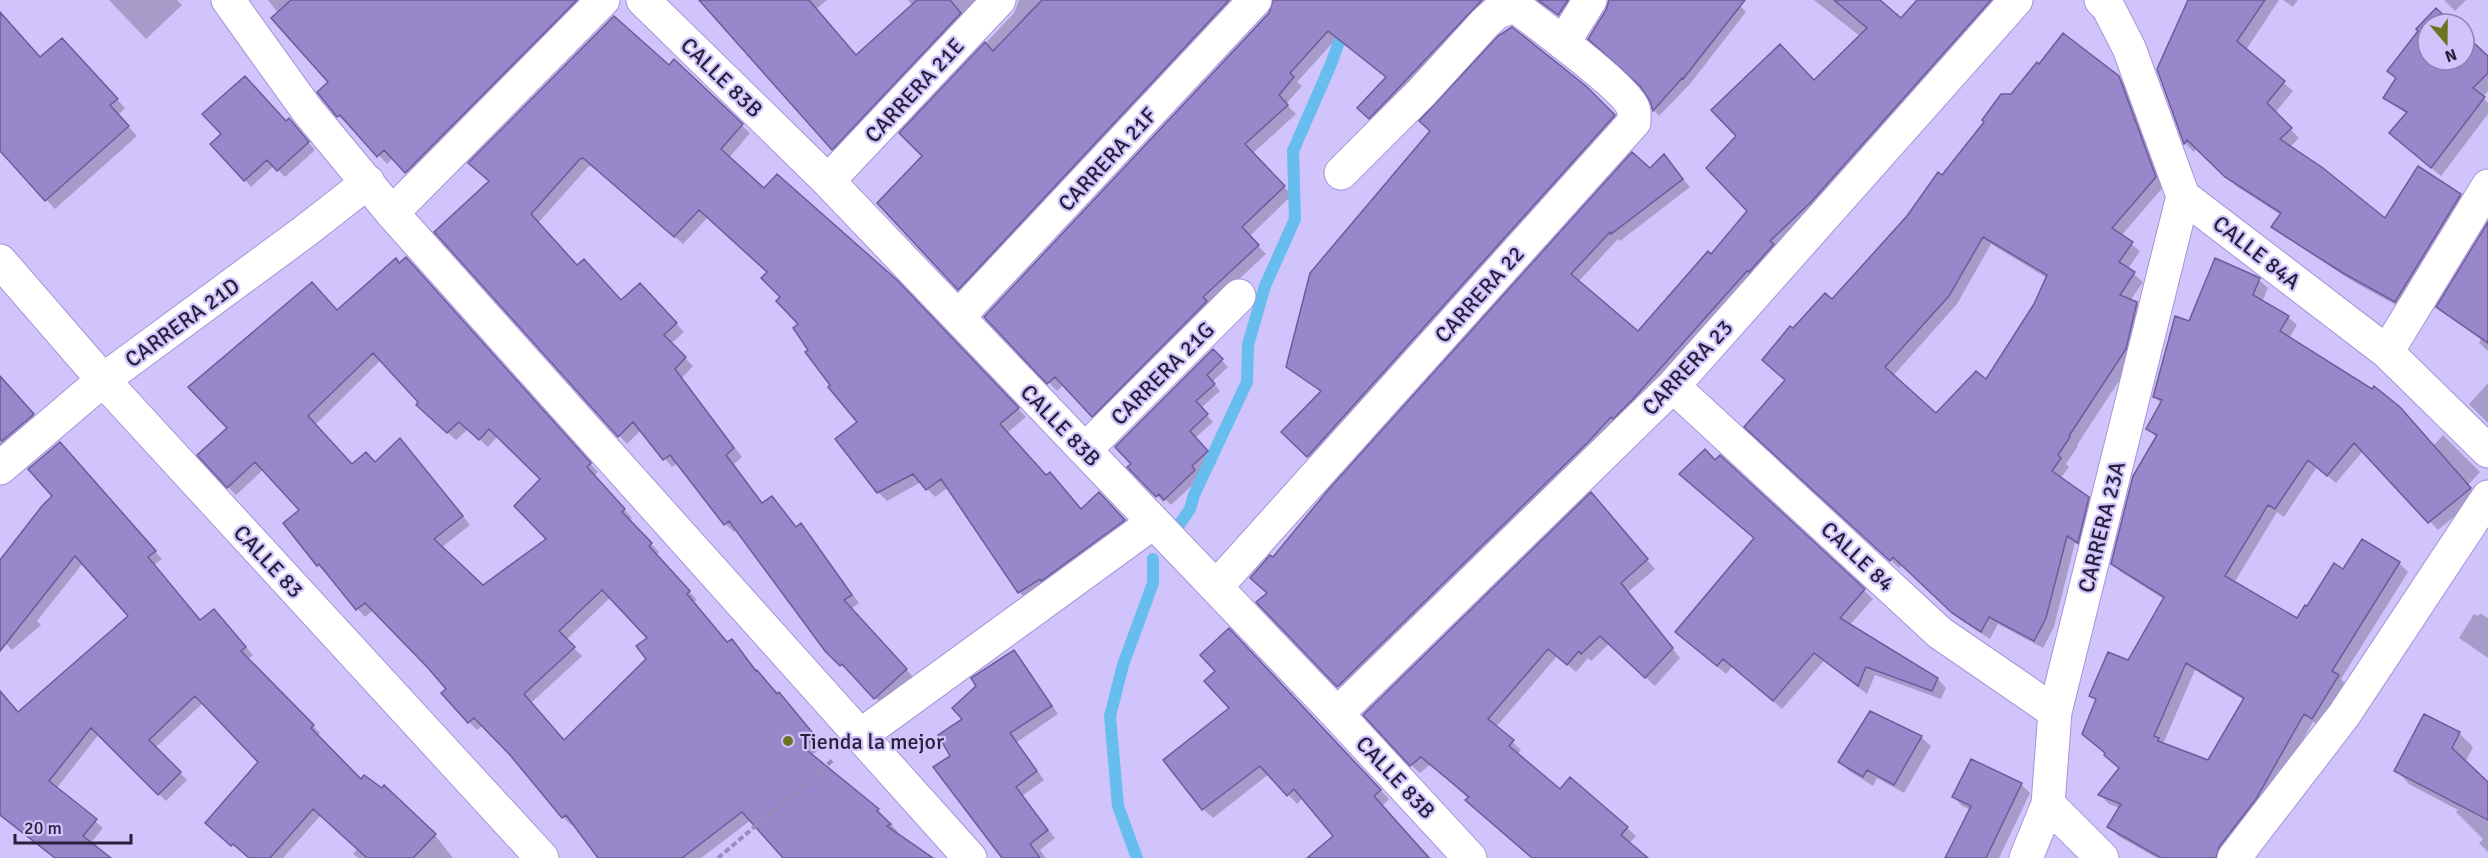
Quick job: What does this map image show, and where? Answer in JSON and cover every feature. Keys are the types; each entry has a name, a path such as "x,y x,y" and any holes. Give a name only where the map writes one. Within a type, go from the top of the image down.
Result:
{"street":[{"path":"228,0 307,110 393,213 970,858"},
{"path":"393,213 603,0"},
{"name":"CALLE 83B","path":"643,0 828,181 1337,714 1470,858"},
{"name":"CARRERA 21E","path":"828,181 999,0"},
{"path":"1341,173 1497,12 1515,6 1563,42 1590,0"},
{"name":"CARRERA 23","path":"1337,714 1673,386 2016,0"},
{"path":"2101,0 2108,7 2129,48 2183,196"},
{"name":"CARRERA 21F","path":"958,317 1248,3"},
{"name":"CARRERA 22","path":"1216,587 1634,122 1634,109 1625,96 1563,42"},
{"name":"CARRERA 21D","path":"0,468 103,380 368,182"},
{"path":"2387,352 2488,186"},
{"name":"CALLE 84A","path":"2183,196 2387,352 2488,451"},
{"name":"CARRERA 23A","path":"2026,858 2048,804 2055,712 2183,196"},
{"name":"CALLE 83","path":"0,261 103,380 543,858"},
{"name":"CARRERA 21G","path":"1085,450 1239,296"},
{"name":"CALLE 84","path":"1673,386 1940,633 2055,712"},
{"path":"2234,858 2344,715 2488,497"},
{"path":"861,735 1164,533"},
{"path":"2048,804 2102,858"}],"path":[{"path":"718,858 861,735"}],"building":[{"path":"291,0 577,0 405,173 384,150 377,157 340,115 337,117 317,92 328,82 271,18"},
{"path":"699,0 809,0 856,55 917,0 950,0 961,13 832,150"},
{"path":"1042,0 1229,0 958,290 877,203 922,156 899,133 985,42 993,51"},
{"path":"1273,0 1482,0 1369,119 1357,108 1386,77 1328,31 1290,73 1294,77 1279,95 1288,105 1245,144 1285,186 1242,227 1259,245 1203,297 1207,301 1092,417 1055,377 1047,384 984,317 1269,13"},
{"path":"1538,0 1568,0 1558,15"},
{"path":"1609,0 1745,0 1683,79 1653,111 1650,101 1640,86 1588,39 1606,10"},
{"path":"1834,0 1880,0 1901,18 1917,0 1991,0 1811,202 1770,241 1774,244 1749,272 1747,271 1634,398 1613,419 1611,417 1337,687 1256,602 1267,593 1250,578 1270,555 1273,557 1329,489 1632,152 1650,168 1664,154 1683,179 1611,234 1610,232 1571,274 1638,331 1708,251 1711,254 1747,211 1706,168 1736,136 1711,110 1780,44 1814,80 1867,28"},
{"path":"2188,0 2265,0 2237,41 2285,81 2267,103 2292,128 2280,139 2323,168 2385,218 2418,166 2461,194 2395,302 2343,273 2271,227 2281,213 2225,177 2187,140 2184,144 2157,69"},
{"path":"0,12 40,57 62,38 118,99 110,105 129,126 45,201 0,151"},
{"path":"614,16 669,65 674,59 743,124 721,149 764,188 777,174 897,280 1019,408 1000,424 1046,475 1050,472 1081,509 1099,492 1125,520 1041,581 1040,579 1018,593 941,479 926,490 913,474 877,493 835,439 857,422 828,387 830,385 805,352 808,350 793,328 798,324 776,301 780,297 761,278 767,272 699,210 674,237 583,158 580,159 531,214 577,265 584,259 621,300 640,283 677,323 664,335 686,357 675,369 734,448 726,455 762,503 772,496 796,527 801,523 852,595 844,600 907,669 874,699 842,664 840,666 825,651 729,521 724,525 670,455 663,460 633,422 618,437 434,232 489,181 468,163"},
{"path":"1512,27 1586,86 1615,115 1307,457 1281,432 1321,391 1286,367 1310,273 1430,131 1419,121 1498,36"},
{"path":"2063,33 2119,76 2156,177 2112,228 2133,242 2119,262 2135,272 2120,295 2137,302 2126,349 2069,436 2058,455 2061,458 2052,471 2089,497 2078,543 2067,536 2046,618 2034,641 1989,617 1981,632 1952,613 1893,557 1890,561 1744,427 1785,380 1762,360 1790,326 1793,328 1825,293 1832,299 1907,216 1938,172 1942,175 1984,122 1982,120 2001,94 2011,94 2037,62 2039,64","holes":["1983,237 2047,275 2034,304 1986,379 1976,371 1936,413 1885,367 1949,296"]},
{"path":"2416,34 2416,72 2476,72 2476,45 2488,56 2488,73 2473,88 2485,97 2431,168 2389,133 2407,112 2383,98 2396,78 2387,71"},
{"path":"245,76 286,121 289,118 309,142 277,171 267,160 244,181 210,144 221,134 202,114"},
{"path":"2488,222 2488,343 2436,307"},
{"path":"406,257 591,463 587,467 625,509 622,512 652,543 649,546 690,591 687,594 727,642 732,639 756,671 777,694 779,692 816,737 803,747 879,809 877,811 891,824 887,826 933,858 783,858 742,812 682,858 598,858 566,815 562,818 510,755 474,718 468,723 441,693 446,689 428,668 365,603 356,610 319,564 317,566 283,523 299,510 255,462 227,488 197,455 227,428 188,387 312,282 337,310 396,258 399,263","holes":["373,353 418,402 416,405 447,433 459,422 479,440 489,429 540,479 514,506 546,539 483,585 434,539 463,516 400,438 375,462 366,452 352,464 308,416","602,590 647,638 636,646 646,659 564,740 524,694 575,647 559,631"]},
{"path":"2215,258 2260,278 2253,295 2289,316 2280,331 2372,389 2374,386 2400,407 2471,488 2428,523 2354,443 2327,476 2308,460 2275,509 2268,505 2225,576 2297,618 2334,563 2343,569 2362,539 2400,562 2332,671 2339,675 2312,719 2304,714 2256,799 2219,847 2216,858 2161,858 2107,827 2121,804 2098,795 2119,768 2082,734 2096,699 2089,696 2108,652 2128,660 2164,597 2111,564 2133,476 2157,435 2146,429 2162,400 2153,397 2175,316 2189,321","holes":["2186,663 2244,698 2208,760 2158,741 2159,738 2154,736"]},
{"path":"1213,349 1223,359 1207,375 1215,384 1196,401 1208,414 1190,431 1208,451 1192,466 1195,470 1164,500 1159,494 1156,497 1127,467 1131,464 1115,447"},
{"path":"0,376 34,414 2,441 0,439"},
{"path":"60,442 156,551 148,557 200,620 214,609 246,647 241,651 314,725 311,728 361,779 364,775 382,788 384,785 436,834 413,858 367,858 313,809 270,858 249,858 233,844 231,846 205,823 258,762 195,696 149,740 181,772 158,795 91,728 49,781 97,819 83,836 111,858 55,858 0,815 0,691 18,712 128,616 75,556 0,651 0,560 52,496 28,469"},
{"path":"1705,449 1715,460 1720,455 1865,589 1840,618 1938,678 1932,691 1866,667 1858,686 1814,653 1773,701 1723,659 1717,666 1675,632 1754,538 1679,474"},
{"path":"1591,492 1648,559 1621,583 1673,648 1645,678 1600,636 1581,654 1579,651 1567,665 1548,649 1488,719 1514,740 1509,746 1560,789 1570,777 1628,827 1621,835 1648,858 1532,858 1465,800 1469,797 1421,757 1410,766 1363,715"},
{"path":"1229,628 1381,790 1374,796 1429,858 1307,858 1333,836 1294,789 1287,796 1260,766 1202,810 1163,760 1229,708 1204,681 1215,671 1200,655"},
{"path":"1014,650 1052,706 1010,733 1037,771 1016,787 1048,830 1030,844 1040,858 1002,858 933,767 950,756 938,735 962,719 952,708 976,686 971,678"},
{"path":"1870,711 1922,736 1894,785 1867,770 1863,777 1838,762"},
{"path":"2424,714 2460,732 2452,748 2488,782 2488,820 2394,771"},
{"path":"1971,759 2022,783 1986,858 1945,858 1971,806 1952,797"}],"waterway":[{"path":"1179,525 1190,509 1194,495 1247,382 1248,345 1265,286 1295,219 1293,151 1331,64 1354,0"},
{"path":"1137,858 1118,806 1110,716 1123,665 1153,583 1153,559"}],"place":[{"name":"Tienda la mejor","path":"788,741"}]}
